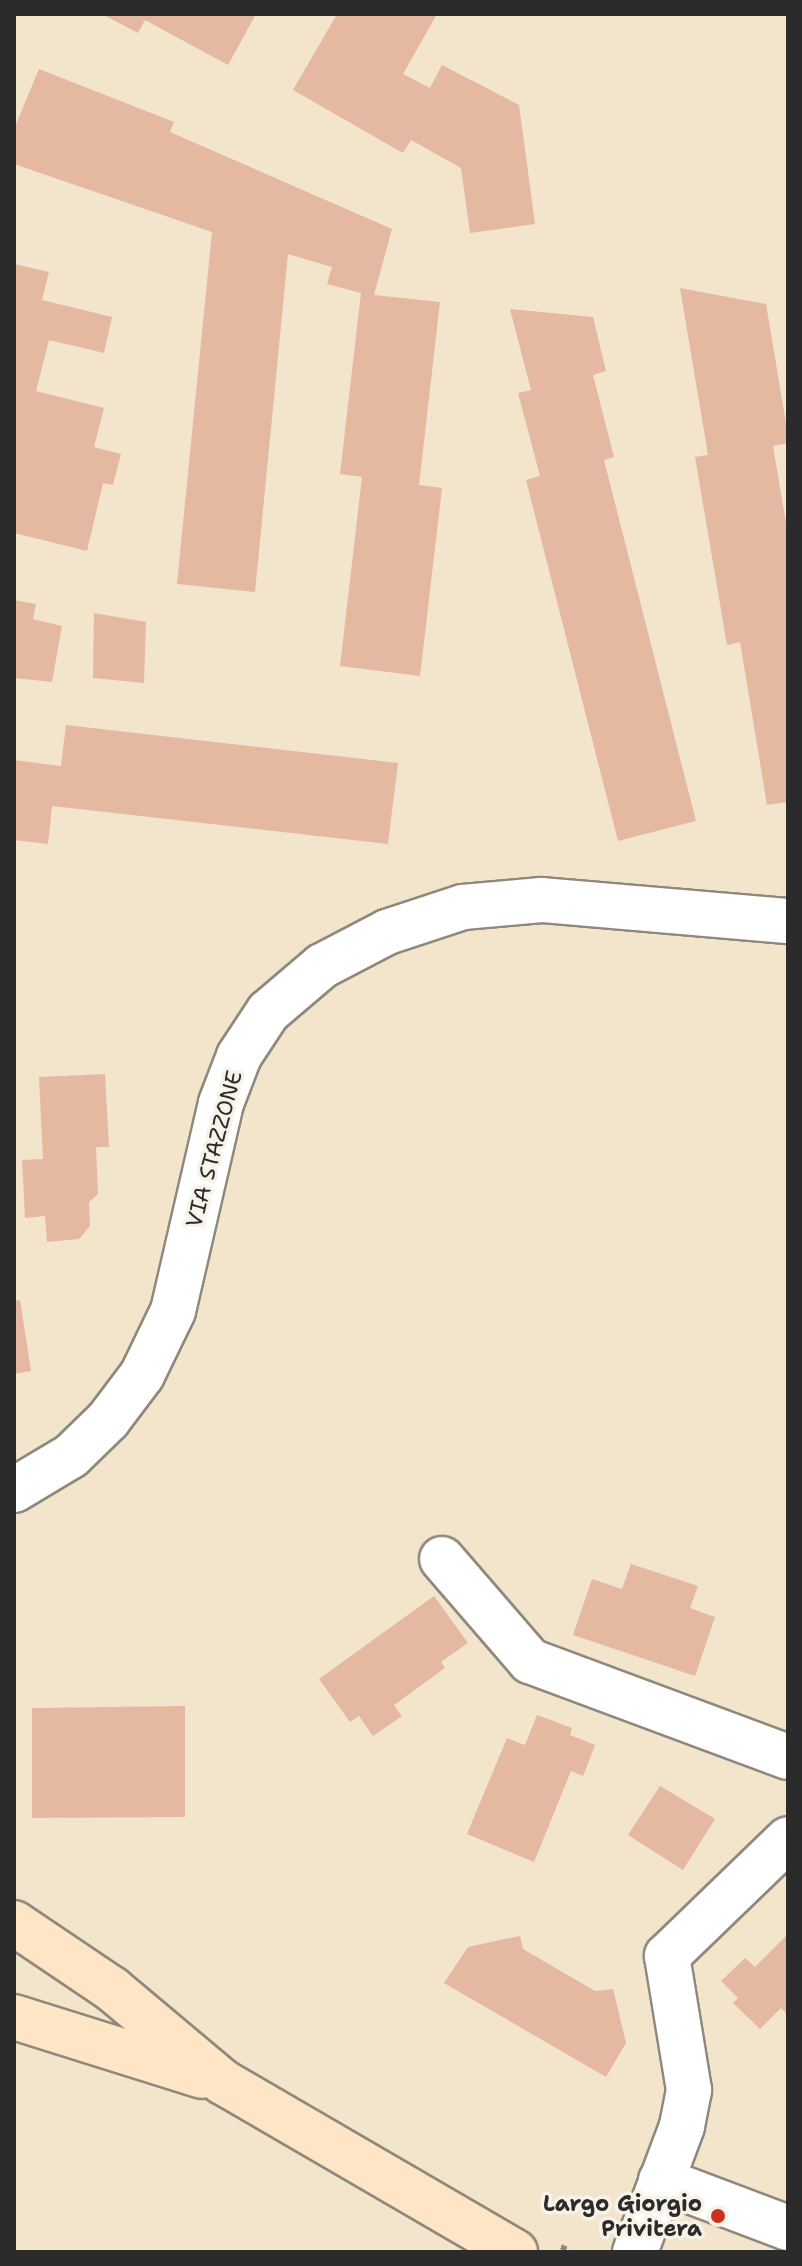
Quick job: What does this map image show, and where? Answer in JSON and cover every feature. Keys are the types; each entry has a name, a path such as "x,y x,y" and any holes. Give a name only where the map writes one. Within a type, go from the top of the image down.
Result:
{"main road":[{"path":"14,1923 112,1989 223,2082 515,2252"},
{"path":"14,2017 223,2082"}],"street":[{"name":"VIA STAZZONE","path":"14,1490 71,1456 108,1420 142,1375 173,1311 221,1103 239,1056 268,1012 322,966 387,932 479,905 542,900 788,921"},
{"path":"442,1559 530,1661 788,1757"},
{"path":"635,2252 682,2126 689,2090 667,1956 788,1839"},
{"path":"661,2180 788,2228"}],"building":[{"path":"102,14 256,14 228,65 145,20 138,33"},
{"path":"337,14 437,14 403,74 430,88 442,65 519,105 535,224 470,233 461,168 411,140 403,153 293,90"},
{"path":"39,69 174,122 170,132 392,229 374,295 440,302 419,485 442,488 420,676 340,666 362,477 340,474 361,293 327,284 332,267 288,254 255,592 177,584 212,232 14,164 14,129"},
{"path":"14,264 49,272 42,300 112,317 104,353 49,340 36,391 104,408 94,447 121,454 113,485 103,483 87,551 14,533"},
{"path":"680,288 766,304 788,435 788,443 773,446 788,535 788,802 767,805 740,642 727,645 695,457 708,455"},
{"path":"510,309 593,317 606,371 593,375 614,457 604,460 696,821 618,841 526,480 540,476 518,393 531,390"},
{"path":"14,600 36,604 33,619 62,626 52,682 14,678"},
{"path":"94,613 146,622 144,683 93,678"},
{"path":"66,725 398,763 388,844 52,806 48,844 14,840 14,760 61,766"},
{"path":"105,1074 109,1147 96,1147 98,1194 89,1202 90,1226 79,1239 47,1242 45,1216 25,1218 22,1160 43,1159 39,1077"},
{"path":"20,1300 31,1371 14,1374 14,1301"},
{"path":"631,1564 698,1586 690,1608 715,1617 695,1676 573,1635 592,1579 622,1589"},
{"path":"434,1596 468,1643 441,1662 445,1668 394,1705 402,1716 373,1736 359,1716 350,1722 319,1679"},
{"path":"185,1706 185,1817 32,1818 32,1708"},
{"path":"537,1715 572,1728 570,1735 595,1745 583,1776 571,1771 534,1862 467,1834 507,1738 525,1745"},
{"path":"660,1786 715,1819 683,1870 628,1835"},
{"path":"788,1934 788,2015 781,2008 760,2029 733,2003 738,1998 721,1981 745,1958 755,1967"},
{"path":"520,1936 523,1949 595,1991 613,1989 626,2043 606,2077 444,1983 468,1947"}],"place":[{"name":"Largo Giorgio Privitera","path":"718,2216"}]}
